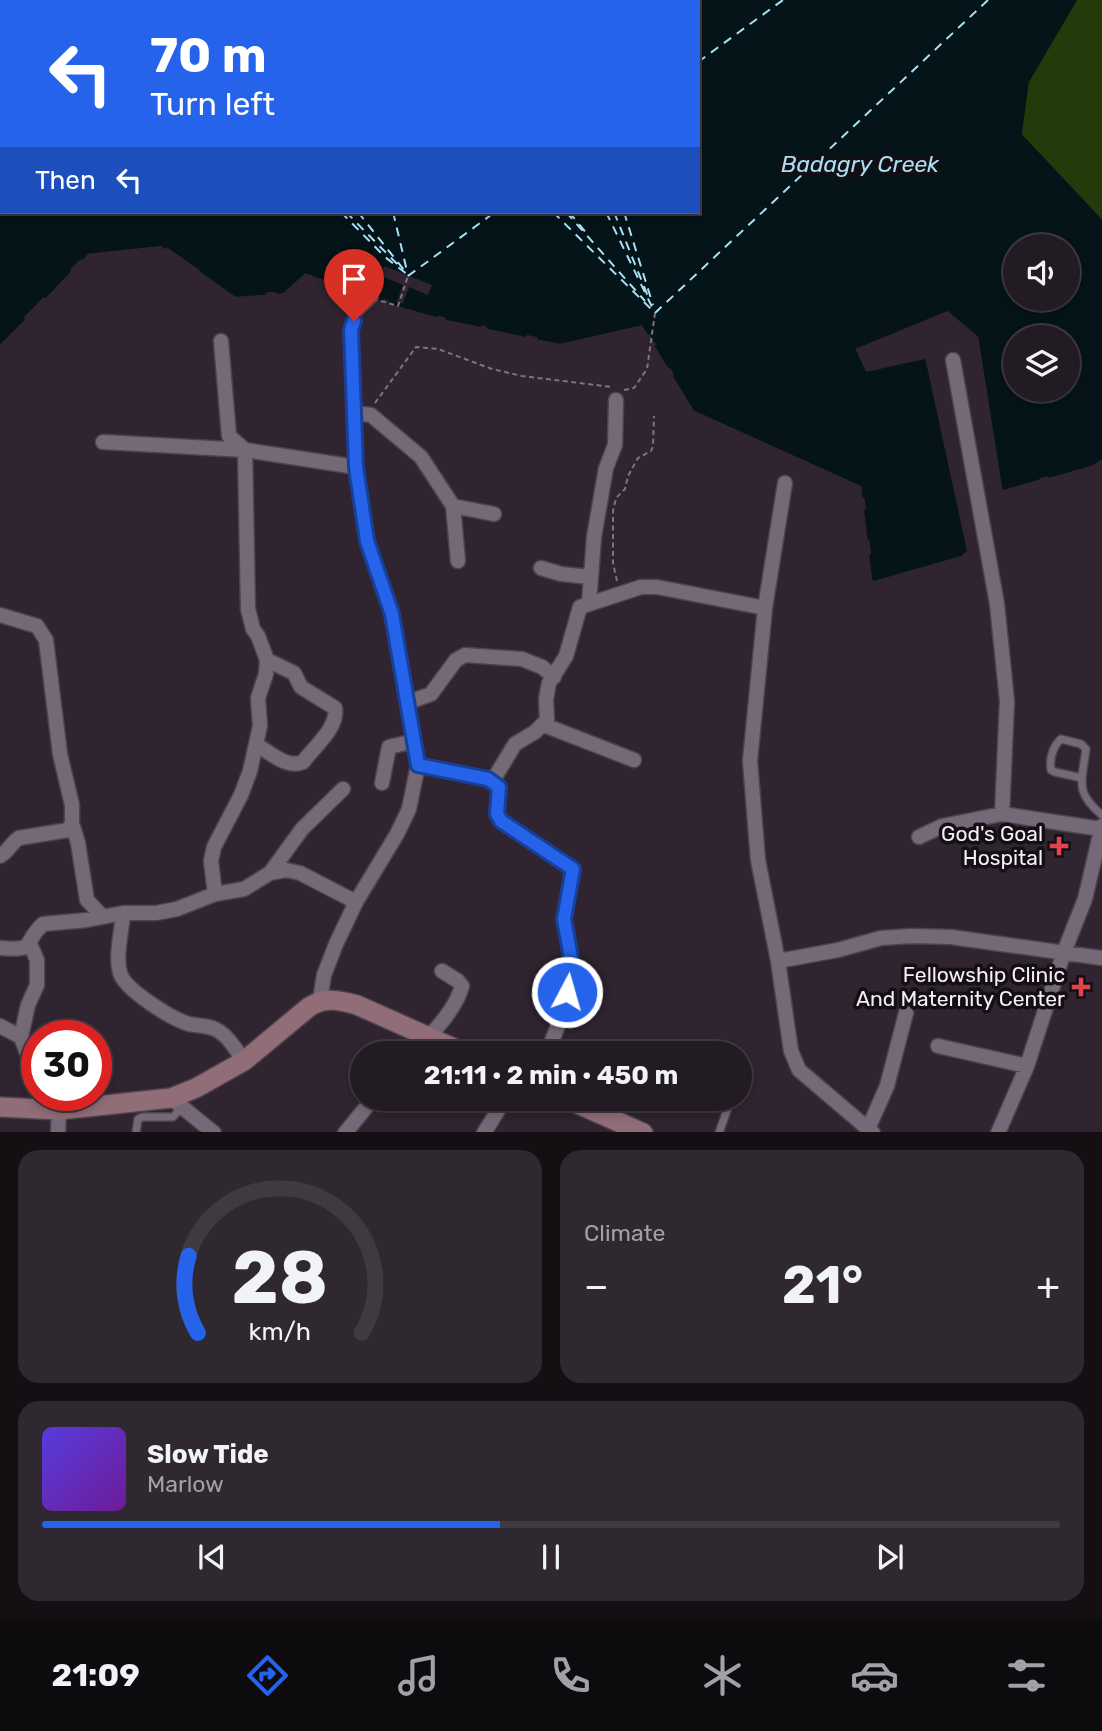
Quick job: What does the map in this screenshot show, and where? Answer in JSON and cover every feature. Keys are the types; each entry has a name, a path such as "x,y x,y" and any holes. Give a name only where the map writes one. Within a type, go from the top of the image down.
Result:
{"main road":[{"path":"112,1104 176,1103 196,1088 244,1061 320,1000 338,1000 357,1005 440,1041"},
{"path":"0,1107 21,1106"},
{"path":"595,1111 643,1132"}],"street":[{"path":"320,1000 324,975 356,902 409,809 418,765 392,614 367,541 356,467 360,413 351,330"},
{"path":"215,894 211,861 214,847 242,795 257,745 260,726 258,698 266,674 267,660 253,629 248,609 245,450 229,436 221,341"},
{"path":"953,360 997,604 1007,701 1002,814"},
{"path":"589,603 591,553 601,493 615,446 616,400"},
{"path":"360,413 391,429 421,457 453,506 458,561"},
{"path":"103,442 245,450 356,467"},
{"path":"785,483 765,608 750,761 758,860 778,961 790,1051 799,1070 870,1131 887,1086 906,1013"},
{"path":"453,506 494,514"},
{"path":"541,568 561,575 590,577"},
{"path":"492,782 515,744 544,725 547,720 546,699 549,683 566,656 580,607 641,587 657,587 765,608"},
{"path":"0,615 37,626 46,640 62,768 68,780 72,823 87,900 103,917"},
{"path":"408,702 431,694 456,660 465,655 522,659 542,667 554,677"},
{"path":"257,745 288,763 303,762 336,718 335,708 300,687 294,673 267,660"},
{"path":"544,725 634,760"},
{"path":"382,783 389,747 414,741"},
{"path":"418,765 488,779 499,787 497,814 501,821 573,869 564,919 571,958 567,992 564,1010 552,1041"},
{"path":"270,873 302,829 343,789"},
{"path":"919,837 942,826 1002,814 1102,827 1084,899 1027,1066 998,1132"},
{"path":"0,856 19,838 59,833 68,830 72,823"},
{"path":"0,947 25,948 43,924 177,909 215,894 244,889 270,873 286,870 300,873 356,902"},
{"path":"123,913 119,972 124,981 163,1012 188,1024 216,1029 226,1037 244,1061"},
{"path":"778,961 838,950 881,938 912,936 951,937 1102,958"},
{"path":"25,1020 37,985 37,960 30,944"},
{"path":"425,1041 450,1010 462,986 442,971"},
{"path":"0,1026 21,1037"},
{"path":"938,1046 1027,1066"},
{"path":"176,1103 214,1132"},
{"path":"49,1111 58,1132"},
{"path":"345,1132 363,1111"},
{"path":"484,1132 497,1111"}],"lane":[{"path":"351,330 359,312 374,298"},
{"path":"1082,778 1051,770 1055,745 1062,739 1081,744 1086,749 1082,792 1088,804 1102,816"},
{"path":"136,1132 138,1119 173,1117 176,1103"},
{"path":"719,1132 727,1111"}],"path":[{"path":"374,298 398,306 408,276"},
{"path":"360,413 375,404 416,347 421,346 522,376 629,390 634,388 647,369 655,313"},
{"path":"621,595 613,563 613,511 616,498 625,489 628,476 638,458 651,451 654,416"}],"green space":[{"path":"1075,0 1102,0 1102,222 1020,135 1027,82"}],"water":[{"name":"Badagry Creek","path":"700,0 1075,0 1027,82 1020,135 1102,222 1102,457 1091,464 1004,488 980,336 949,309 853,348 866,374 924,361 965,553 874,579 863,485 695,409 643,323 560,342 425,313 305,271 283,291 236,295 162,244 87,252 0,342 0,214 700,214"}],"pier":[{"path":"384,266 432,285 428,295 409,287 402,305 396,304 403,285 380,276"}],"waterway":[{"path":"1075,0 1027,82 1020,135 1102,222"},
{"path":"82,258 87,252 162,244 165,247"},
{"path":"201,270 236,295 265,293"},
{"path":"45,296 69,271"},
{"path":"277,292 283,291 305,271 382,299"},
{"path":"390,302 436,315"},
{"path":"965,550 924,361 865,374 853,348 948,309 980,336 1004,488 1038,478"},
{"path":"447,318 480,325"},
{"path":"0,342 23,319"},
{"path":"539,338 560,342 643,323 649,333"},
{"path":"488,327 525,335"},
{"path":"657,346 669,366"},
{"path":"675,376 695,409 863,485 864,496"},
{"path":"1049,476 1091,464 1102,457"},
{"path":"866,511 869,538"},
{"path":"871,556 874,579 961,554"}],"ferry route":[{"path":"700,61 783,0"},
{"path":"655,313 988,0"},
{"path":"343,214 385,257 408,275"},
{"path":"348,214 403,270"},
{"path":"360,214 408,275"},
{"path":"393,214 407,271"},
{"path":"408,276 492,214"},
{"path":"555,214 654,312"},
{"path":"568,214 645,301"},
{"path":"571,214 588,235"},
{"path":"607,214 653,309"},
{"path":"615,214 649,299"},
{"path":"625,214 653,305"}],"place":[{"name":"God's Goal Hospital","path":"1059,846"},
{"name":"Fellowship Clinic And Maternity Center","path":"1081,987"}],"route":[{"path":"354,321 351,330 356,467 367,541 392,614 418,765 488,779 499,787 497,814 501,821 573,869 564,919 571,958 567,992"}]}
